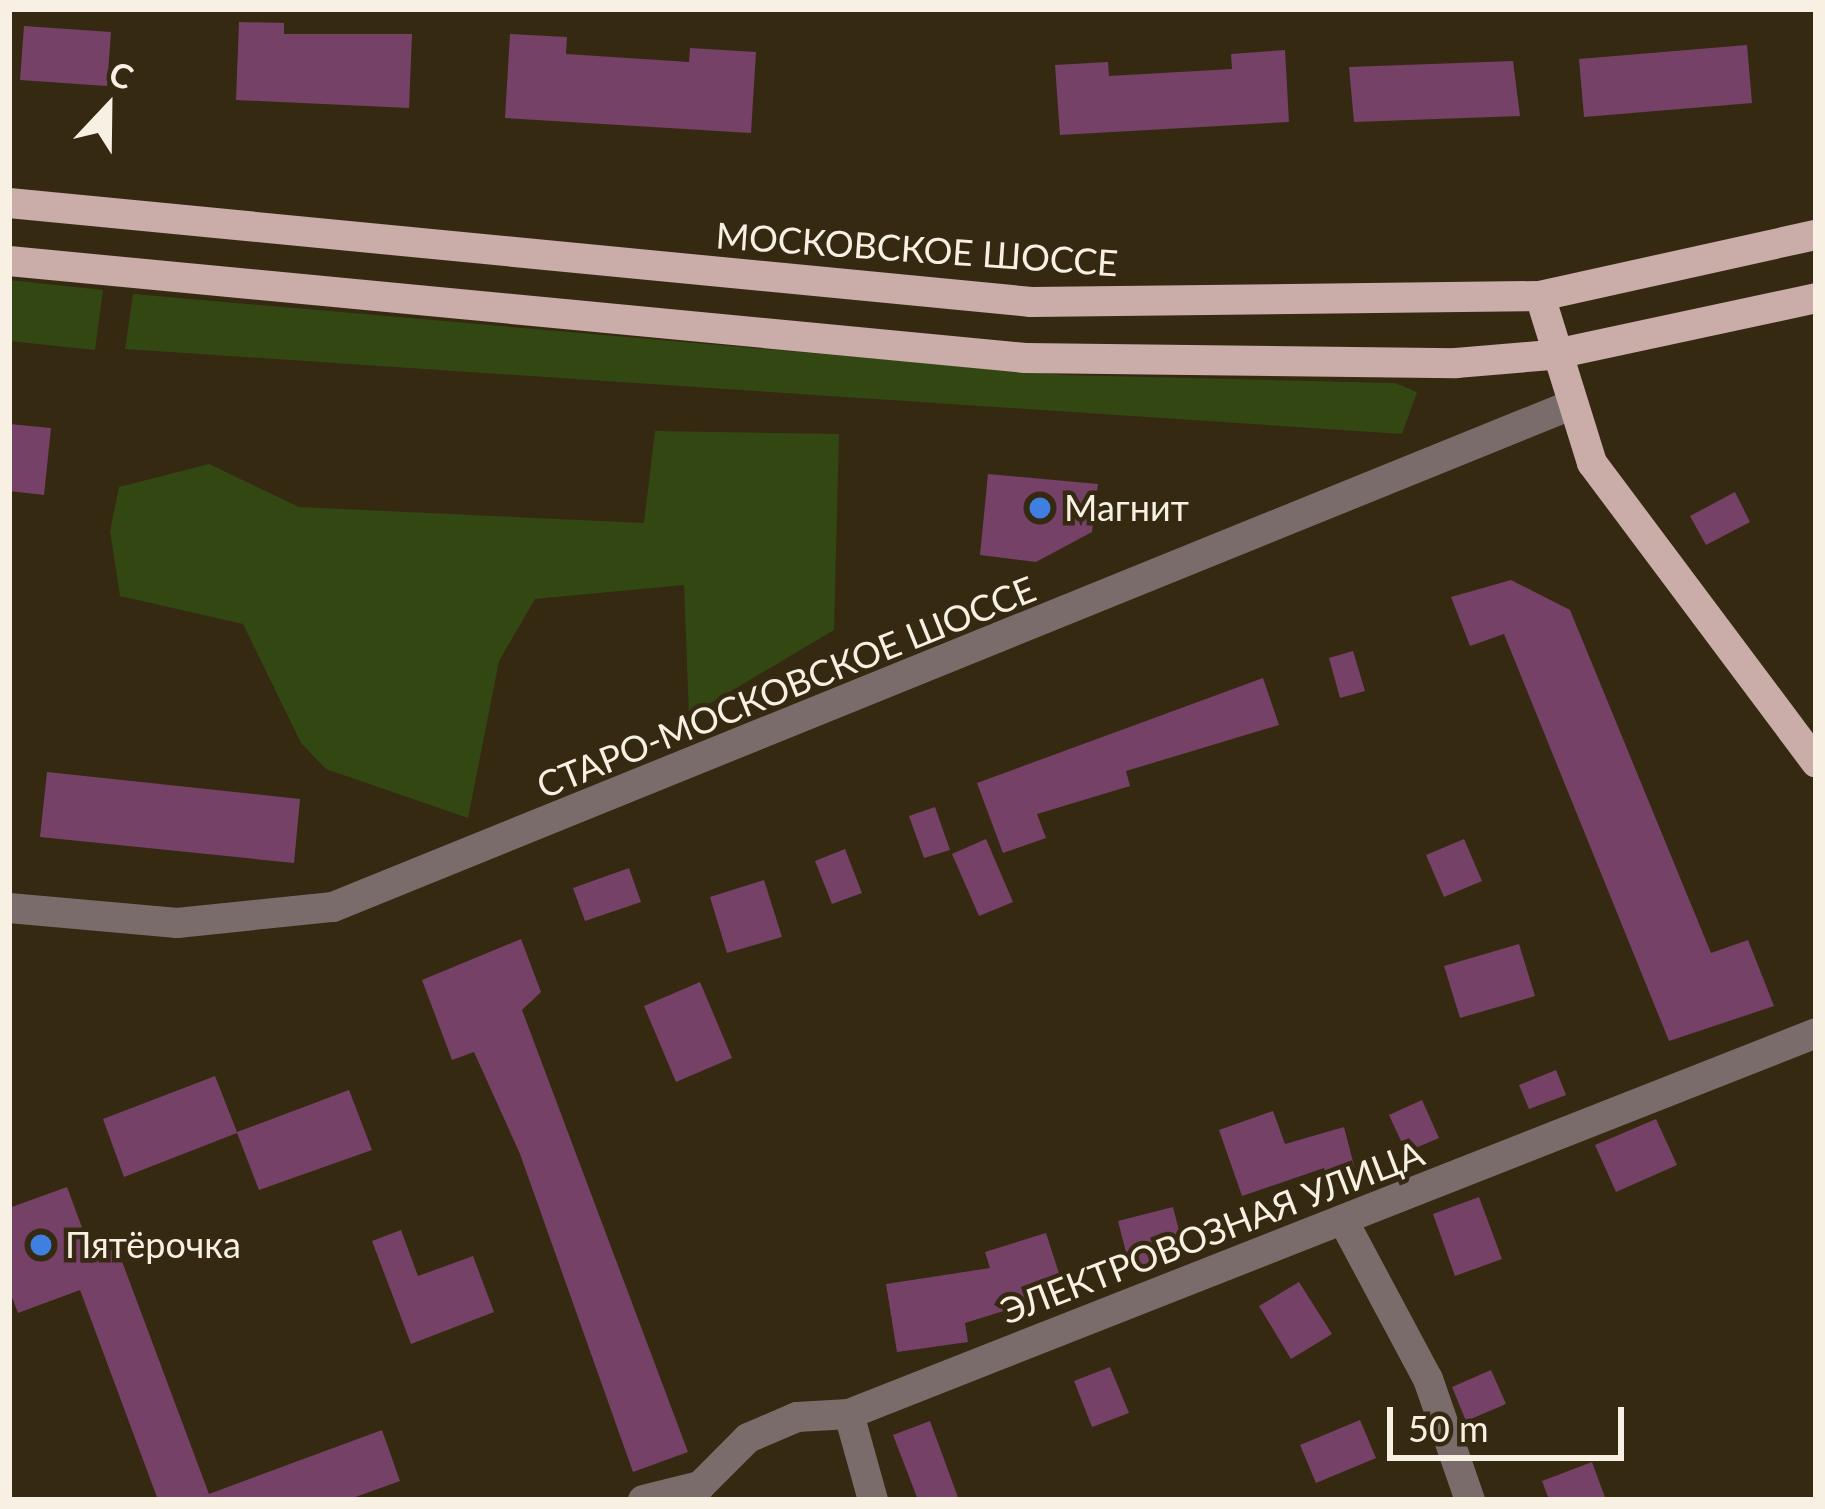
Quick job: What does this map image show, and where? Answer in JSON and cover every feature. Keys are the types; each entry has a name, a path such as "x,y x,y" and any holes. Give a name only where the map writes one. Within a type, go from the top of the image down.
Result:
{"main road":[{"name":"МОСКОВСКОЕ ШОССЕ","path":"9,203 1031,302 1540,296 1816,235"},
{"path":"9,261 1025,358 1551,355 1816,298"},
{"path":"1540,296 1566,407 1611,490 1816,762"}],"street":[{"name":"СТАРО-МОСКОВСКОЕ ШОССЕ","path":"9,908 177,923 333,907 1566,407"},
{"name":"ЭЛЕКТРОВОЗНАЯ УЛИЦА","path":"643,1500 700,1486 748,1438 797,1417 849,1414 1816,1033"},
{"path":"1344,1222 1428,1379 1471,1500"},
{"path":"849,1414 873,1500"}],"green space":[{"path":"9,280 103,290 95,350 9,341"},
{"path":"133,294 1064,375 1395,383 1417,392 1402,434 125,349"},
{"path":"655,431 839,434 834,630 689,716 684,585 535,599 499,661 468,818 326,769 301,743 243,624 120,596 110,531 119,487 209,464 299,507 644,523"}],"building":[{"path":"239,22 284,23 284,34 412,34 409,108 236,100"},
{"path":"24,26 111,32 107,86 20,80"},
{"path":"510,34 567,37 566,54 689,62 690,48 756,52 751,133 505,118"},
{"path":"1747,45 1752,103 1584,117 1579,59"},
{"path":"1285,50 1289,122 1060,135 1055,65 1108,62 1109,76 1232,69 1231,54"},
{"path":"1513,61 1520,116 1354,122 1349,67"},
{"path":"9,424 51,428 44,495 9,491"},
{"name":"Магнит","path":"988,474 1098,484 1092,532 1036,562 980,555"},
{"path":"1735,492 1750,522 1706,545 1690,516"},
{"path":"1511,580 1570,610 1711,953 1748,940 1774,1006 1669,1041 1504,634 1470,646 1451,597"},
{"path":"1353,651 1365,691 1340,698 1329,658"},
{"path":"1263,678 1279,725 1126,771 1130,786 1037,814 1046,838 1003,853 977,783"},
{"path":"47,772 300,799 294,863 40,837"},
{"path":"935,807 950,850 924,858 909,816"},
{"path":"986,839 1013,902 979,916 952,854"},
{"path":"1464,839 1482,881 1444,897 1426,855"},
{"path":"845,849 862,893 832,904 815,861"},
{"path":"629,868 641,902 585,921 573,888"},
{"path":"764,880 782,937 727,953 710,897"},
{"path":"521,939 541,992 522,1010 688,1452 633,1472 520,1154 474,1052 452,1060 422,980"},
{"path":"1519,944 1535,996 1460,1018 1444,966"},
{"path":"700,982 732,1058 676,1082 644,1006"},
{"path":"1556,1070 1566,1095 1529,1109 1519,1085"},
{"path":"215,1076 237,1132 349,1090 372,1150 259,1190 237,1133 124,1177 103,1119"},
{"path":"1422,1100 1439,1138 1406,1152 1389,1115"},
{"path":"1273,1111 1285,1144 1344,1127 1358,1181 1329,1188 1324,1168 1242,1196 1219,1130"},
{"path":"1656,1119 1677,1165 1616,1192 1595,1145"},
{"path":"67,1187 93,1257 117,1248 209,1494 382,1430 400,1481 347,1500 158,1500 80,1290 18,1313 9,1289 9,1208"},
{"path":"1479,1197 1502,1259 1455,1276 1433,1214"},
{"path":"1173,1207 1185,1254 1130,1268 1118,1221"},
{"path":"401,1230 418,1276 473,1256 494,1312 411,1344 372,1241"},
{"path":"1046,1233 1065,1292 965,1323 968,1342 897,1352 886,1284 990,1268 985,1252"},
{"path":"1299,1282 1332,1334 1291,1359 1259,1306"},
{"path":"1110,1367 1129,1413 1092,1427 1074,1381"},
{"path":"1491,1370 1506,1404 1466,1421 1452,1387"},
{"path":"1360,1420 1376,1458 1316,1483 1300,1445"},
{"path":"930,1421 959,1500 918,1500 893,1435"},
{"path":"1592,1462 1606,1500 1549,1500 1542,1481"}],"place":[{"name":"Магнит","path":"1040,508"},
{"name":"Пятёрочка","path":"41,1245"}]}
